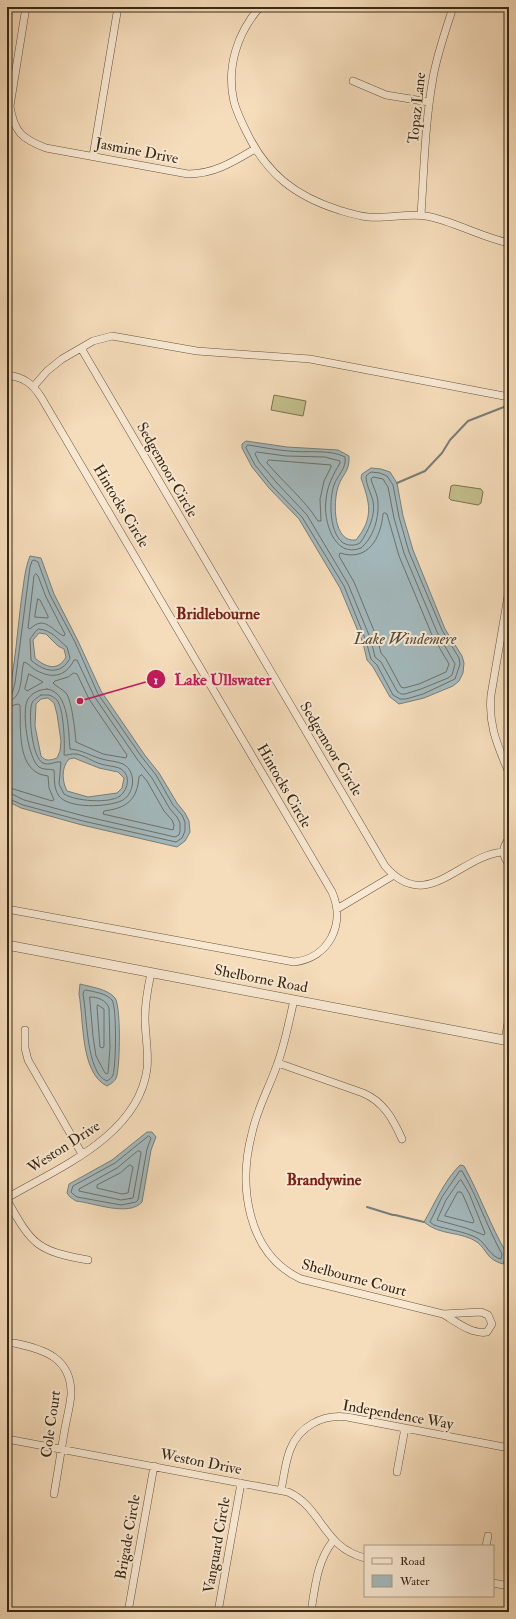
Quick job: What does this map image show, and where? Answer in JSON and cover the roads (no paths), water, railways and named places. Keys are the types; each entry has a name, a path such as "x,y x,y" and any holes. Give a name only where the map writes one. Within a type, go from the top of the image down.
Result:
{"street":[{"name":"Jasmine Drive","path":"26,7 10,106 12,119 16,128 22,136 30,142 46,148 161,170 194,174 220,168 255,149"},
{"path":"93,156 118,7"},
{"path":"260,7 247,23 240,37 233,59 231,73 232,93 236,106 255,149 269,167 284,182 300,194 322,204 364,217 383,218 421,215 432,217 496,240 509,243"},
{"name":"Topaz Lane","path":"421,215 429,102 438,55 453,7"},
{"path":"353,81 386,95 429,102"},
{"path":"7,375 18,377 34,386 57,362 93,341 103,338 120,337 197,351 310,359 509,397"},
{"name":"Sedgemoor Circle","path":"81,348 382,861 394,875 411,883 423,885 444,880 465,866 488,854 504,852"},
{"name":"Hintocks Circle","path":"7,909 294,962 312,957 328,943 335,928 337,909 332,892 34,386"},
{"path":"509,590 490,712 494,736 509,773"},
{"path":"509,839 505,843 504,852 504,856 509,864"},
{"path":"337,909 394,875"},
{"name":"Shelborne Road","path":"7,945 507,1040"},
{"name":"Weston Drive","path":"7,1199 82,1154 116,1128 133,1108 141,1091 147,1070 148,1057 145,1016 152,972"},
{"name":"Shelbourne Court","path":"294,1000 278,1063 255,1120 248,1156 247,1183 250,1208 255,1229 264,1249 281,1267 295,1277 306,1281 443,1314 479,1333 487,1332 492,1324 490,1317 484,1312 443,1314"},
{"path":"507,1040 509,1017"},
{"path":"25,1030 25,1048 28,1060 82,1154"},
{"path":"278,1063 363,1093 374,1099 390,1114 402,1139"},
{"path":"7,1199 22,1226 38,1244 57,1254 88,1260"},
{"name":"Cole Court","path":"14,1343 38,1348 47,1352 59,1362 67,1375 71,1389 54,1494"},
{"name":"Independence Way","path":"281,1490 290,1448 301,1431 315,1422 331,1417 341,1416 509,1448"},
{"path":"397,1472 405,1428"},
{"name":"Weston Drive","path":"7,1439 281,1490 297,1496 304,1502 333,1541 347,1551 364,1558"},
{"name":"Brigade Circle","path":"128,1612 154,1466"},
{"name":"Vanguard Circle","path":"218,1612 241,1483"},
{"path":"486,1545 488,1536"},
{"path":"311,1612 322,1560 333,1541"},
{"path":"494,1583 509,1586"}],"water":[{"name":"Lake Windemere","path":"246,441 287,447 338,450 349,456 348,466 338,487 335,502 336,521 343,535 348,539 356,540 366,525 368,517 369,510 367,495 361,478 362,474 371,468 390,472 397,483 403,516 413,550 445,629 462,656 464,663 463,673 459,681 453,686 424,698 399,704 390,697 373,667 367,660 363,643 340,588 299,519 269,488 252,467 242,448 242,444"},
{"path":"30,556 41,558 54,594 101,691 144,754 159,773 177,803 185,813 189,821 190,832 185,841 177,847 82,825 21,808 7,801 7,699","holes":["39,633 46,634 58,646 64,649 66,657 59,665 47,666 35,658 33,640","48,698 54,703 57,714 61,741 60,751 57,758 51,760 47,760 41,756 35,726 36,704 41,699","74,758 99,768 118,772 124,778 122,788 117,793 88,797 67,791 63,775 66,763 69,759"]},
{"path":"80,984 108,992 115,998 117,1003 119,1035 118,1069 116,1079 107,1086 98,1079 92,1070 88,1058 79,994"},
{"path":"147,1132 152,1132 156,1137 151,1150 142,1202 136,1206 120,1209 76,1201 70,1197 67,1193 69,1184 112,1160"},
{"path":"460,1165 464,1166 507,1254 503,1264 493,1260 477,1242 464,1236 444,1232 424,1222 444,1185"}],"waterway":[{"path":"397,483 425,471 442,453 450,440 468,421 509,405"},
{"path":"367,1207 424,1222"},
{"path":"504,1262 509,1264"}],"place":[{"name":"Lake Ullswater","path":"80,701"}],"district":[{"name":"Bridlebourne","path":"218,614"},
{"name":"Brandywine","path":"324,1180"}]}
